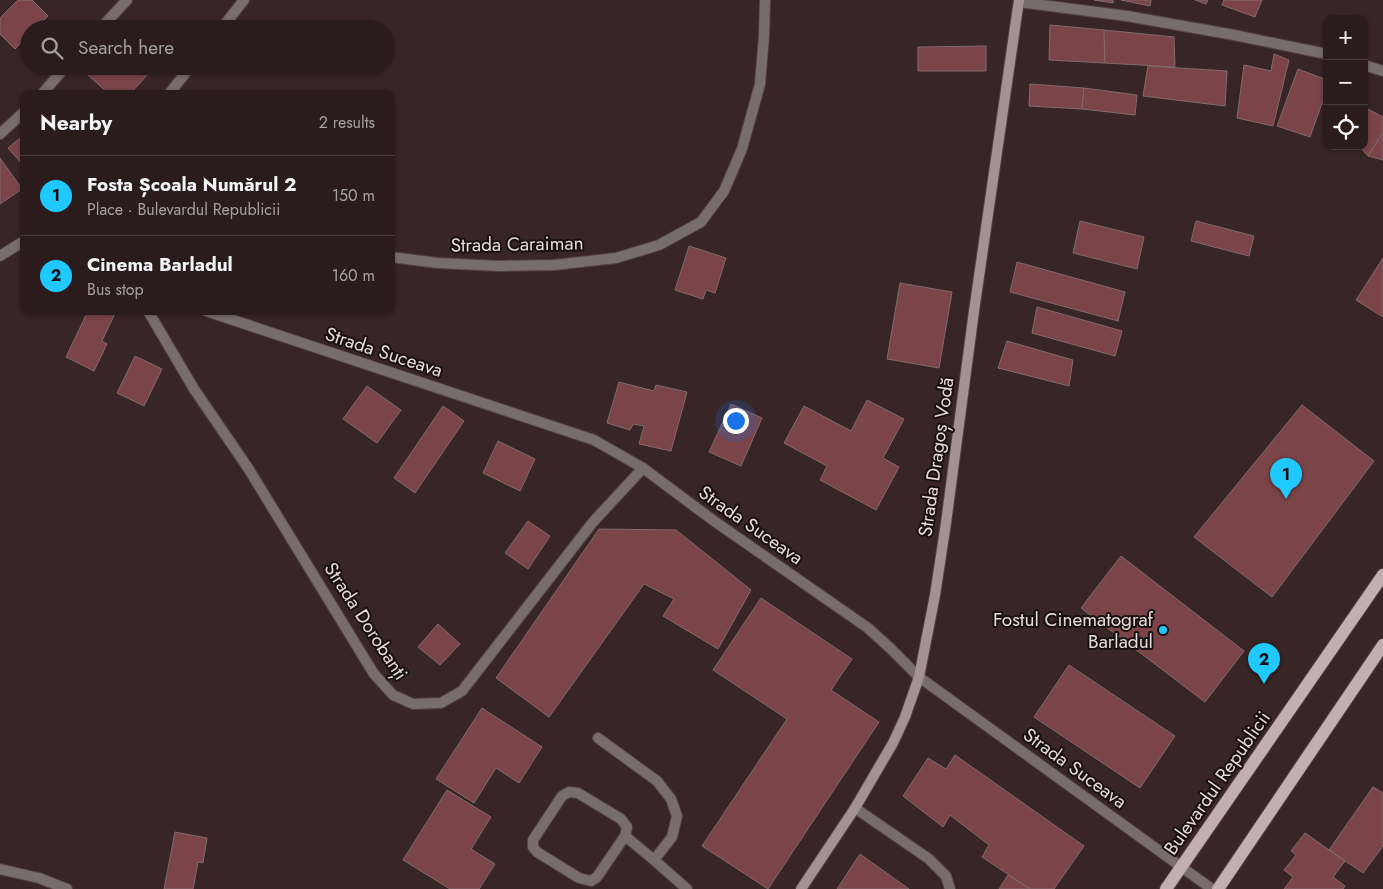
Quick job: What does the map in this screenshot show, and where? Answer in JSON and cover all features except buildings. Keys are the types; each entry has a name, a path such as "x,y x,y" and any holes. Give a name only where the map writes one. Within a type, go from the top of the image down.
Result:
{"main road":[{"name":"Strada Dragoș Vodă","path":"801,889 855,808 893,743 905,717 919,677 942,550 974,311 1019,1"},
{"name":"Bulevardul Republicii","path":"1166,889 1383,575"},
{"path":"1218,889 1383,645"}],"street":[{"path":"108,20 127,0"},
{"path":"228,20 244,0"},
{"name":"Strada Caraiman","path":"395,258 499,266 562,264 616,258 659,245 701,222 724,191 742,149 760,84 765,0"},
{"path":"1019,1 1137,18 1323,53"},
{"path":"1368,67 1383,71"},
{"path":"45,90 58,75"},
{"path":"172,90 184,75"},
{"path":"0,134 20,116"},
{"path":"0,256 20,245"},
{"name":"Strada Dorobanți","path":"150,315 194,389 248,468 374,674 393,695 413,704 441,703 462,691 593,522 643,468"},
{"name":"Strada Suceava","path":"218,315 594,440 643,468 714,521 868,628 919,677 1212,889"},
{"path":"598,738 656,781 672,799 677,816 672,837 654,860"},
{"path":"569,792 578,793 621,819 627,827 625,836 597,877 590,881 579,878 533,847 533,840 557,803 562,796 569,792"},
{"path":"855,808 934,863 946,876 950,889"},
{"path":"625,836 687,889"},
{"path":"0,869 39,878 67,889"}],"place":[{"name":"Fosta Școala Numărul 2","path":"1286,499"},
{"name":"Fostul Cinematograf Barladul","path":"1163,630"},
{"name":"Cinema Barladul","path":"1264,684"}]}
